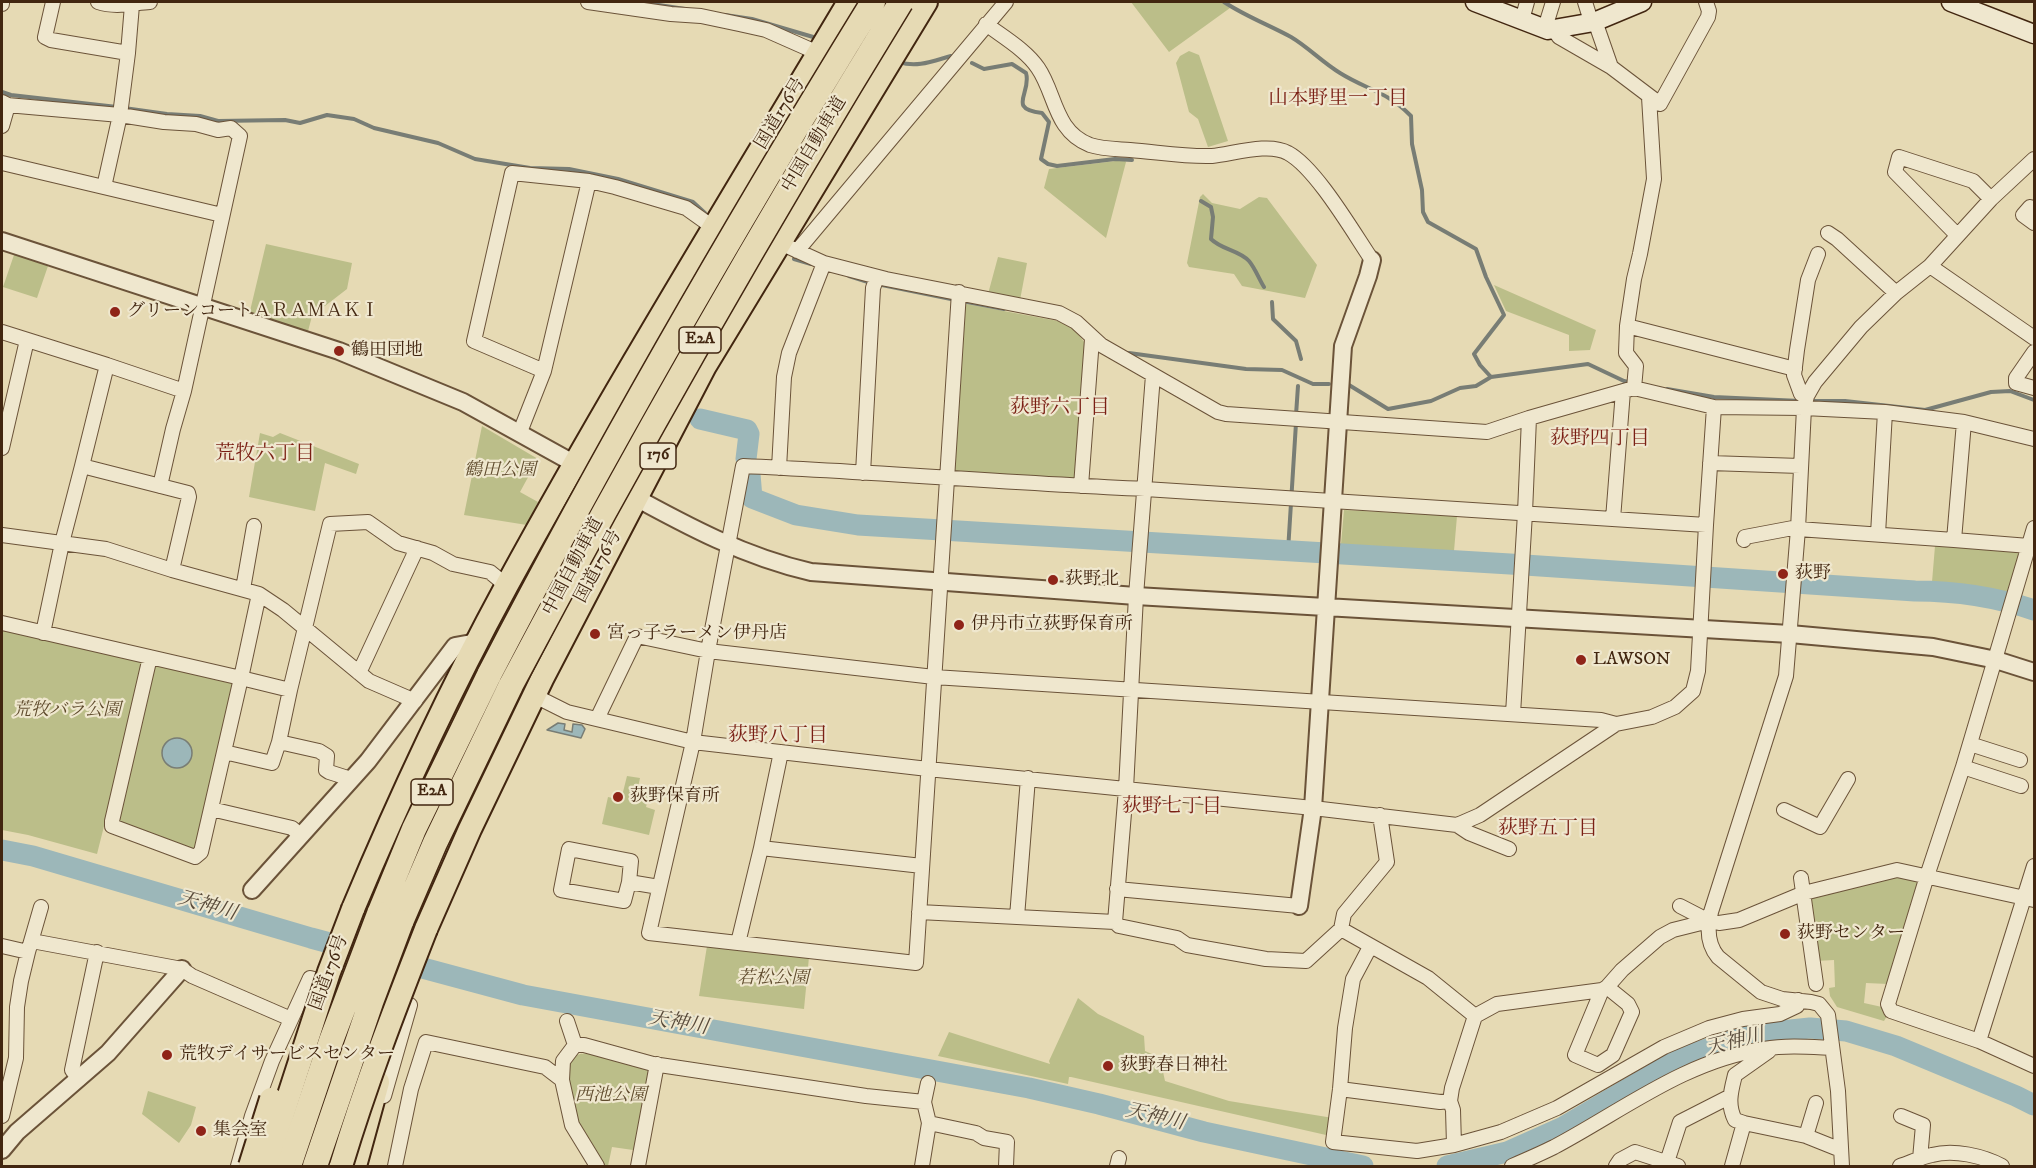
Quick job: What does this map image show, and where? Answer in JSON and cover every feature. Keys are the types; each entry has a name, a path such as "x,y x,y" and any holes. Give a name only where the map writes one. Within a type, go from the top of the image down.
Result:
{"highway":[{"name":"国道176号","path":"266,1167 353,909 395,811 477,642 575,464 849,2"},
{"name":"中国自動車道","path":"315,1167 363,1023 414,829 490,673 560,539 773,167 873,2"},
{"name":"中国自動車道","path":"289,1167 331,1041 390,918 435,843 511,685 653,422 799,171 902,2"},
{"name":"国道176号","path":"341,1167 394,1010 426,929 470,829 538,687 705,366 789,247 927,2"},
{"path":"250,1167 273,1094 330,972"},
{"path":"355,1167 376,1090 394,1010"}],"main road":[{"path":"1475,2 1549,29 1594,22 1642,2"},
{"path":"1951,2 2034,34"}],"street":[{"path":"53,2 40,36 51,40 128,53"},
{"path":"98,2 132,5 150,2"},
{"path":"588,2 701,16 739,24 775,33 818,53"},
{"path":"1006,2 789,247 824,263 877,277 1059,313 1076,322 1092,339 1226,414 1487,432 1529,417 1629,389 1714,407 1806,402 1964,422 2034,439"},
{"path":"1522,20 1527,2"},
{"path":"1552,2 1549,29 1611,67 1660,104 1708,17 1706,2"},
{"path":"1585,2 1611,67"},
{"path":"104,187 120,115 132,5"},
{"path":"986,24 1029,57 1039,69 1056,112 1070,132 1090,145 1211,156 1251,150 1287,152 1306,166 1372,260 1343,345 1324,608 1313,808 1299,906 1117,889"},
{"path":"1613,519 1629,389 1636,366 1626,353 1627,326 1654,178 1649,97"},
{"path":"2,126 4,104 196,124 218,130 231,128 240,136 184,391 160,486"},
{"path":"1957,235 1895,172 1899,158 1973,181 1991,199"},
{"path":"1842,1167 1838,1091 1828,1015 1819,1004 1782,999 1761,992 1713,951 1709,921 1786,676 1806,402 1815,382 1833,357 1896,293 1930,266 1991,199 2034,159"},
{"path":"2,163 222,215"},
{"path":"544,371 474,341 512,173 589,181 615,187 686,208 714,228"},
{"path":"520,432 544,371 589,181"},
{"path":"2030,207 2024,215 2034,223"},
{"path":"1828,233 1896,293"},
{"path":"2,241 339,351 389,370 463,402 636,498 729,546 768,561 811,572 1324,608 1518,617 1790,634 1908,644 1996,660 2034,672"},
{"path":"1806,402 1796,386 1795,369 1803,305 1818,254"},
{"path":"779,468 784,377 789,352 824,263"},
{"path":"1930,266 2034,338"},
{"path":"863,473 873,288 877,277"},
{"path":"959,292 947,477 941,582 916,963 649,933 693,742 743,466 947,477 1145,489 1706,525"},
{"path":"1627,326 1795,369"},
{"path":"2,332 184,391"},
{"path":"1081,486 1092,339"},
{"path":"2,448 27,340"},
{"path":"2034,352 2016,378 2016,383 2034,388"},
{"path":"43,633 62,543 107,365"},
{"path":"1115,922 1153,375"},
{"path":"1457,825 1480,815 1616,724 1652,717 1675,707 1693,691 1698,671 1714,407"},
{"path":"1878,534 1885,412"},
{"path":"1513,714 1529,417"},
{"path":"1954,540 1964,422"},
{"path":"1710,463 1800,466"},
{"path":"82,466 188,493 172,570"},
{"path":"224,752 272,763 279,742 330,524 368,522 398,543 433,553 453,564 490,572 507,586"},
{"path":"243,589 254,526"},
{"path":"1744,540 1745,537 1798,528 2029,546"},
{"path":"2034,528 1996,660 1888,1004 1891,1011 1979,1041 2034,1066"},
{"path":"2,535 106,549 259,594 283,610 359,673 381,688 415,702"},
{"path":"359,673 417,548"},
{"path":"150,657 111,821 112,826 195,857 201,852 259,594"},
{"path":"2,623 290,690"},
{"path":"597,719 637,636 708,651 934,676 1601,720 1616,724"},
{"path":"252,890 351,779 415,702 455,646 477,642 538,687 567,712 693,742 1457,825 1469,833 1509,849"},
{"path":"279,742 319,751 327,756 326,770 351,779"},
{"path":"1970,744 2020,759"},
{"path":"738,943 781,752"},
{"path":"1963,767 2021,786"},
{"path":"1017,917 1028,778"},
{"path":"1784,810 1820,827 1848,779"},
{"path":"211,809 292,828 300,835"},
{"path":"919,912 1115,922 1119,926 1177,938 1187,945 1266,959 1306,962 1341,929 1344,914 1387,862 1380,815"},
{"path":"761,848 922,866"},
{"path":"569,849 631,861 629,882 624,901 561,890 569,849"},
{"path":"1979,1041 2029,899 2034,866"},
{"path":"1680,906 1709,921 1719,923 1739,920 1804,892 1897,870 2029,899"},
{"path":"1801,878 1816,984"},
{"path":"629,882 659,887"},
{"path":"2,1116 16,1058 17,1007 41,907"},
{"path":"1454,1145 1453,1110 1450,1101 1465,1042 1475,1016 1497,1004 1604,989 1628,1004 1632,1012 1613,1055 1598,1065 1575,1055 1604,989 1660,936 1673,930 1709,921"},
{"path":"1341,929 1428,978 1475,1016"},
{"path":"2,946 97,952 182,969 192,976 291,1019"},
{"path":"1370,946 1353,979 1343,1044 1333,1142 1417,1151 1454,1145 1501,1132 1557,1108 1664,1047 1720,1025 1780,1014 1797,1006 1798,1000"},
{"path":"79,1079 72,1070 97,952"},
{"path":"2,1146 108,1053 182,969"},
{"path":"238,1167 252,1116 272,1061 310,978 410,1005 364,1167"},
{"path":"567,1020 575,1045"},
{"path":"398,1166 411,1089 426,1042 545,1067 562,1080"},
{"path":"575,1045 584,1045 657,1064 866,1096 924,1102"},
{"path":"575,1045 563,1060 562,1080 572,1125 597,1167"},
{"path":"1512,1167 1554,1147 1694,1069 1733,1055 1773,1048 1797,1046 1832,1048"},
{"path":"1773,1048 1735,1075 1729,1097 1731,1112 1735,1120 1806,1136 1841,1150"},
{"path":"638,1167 657,1064"},
{"path":"922,1167 929,1123 924,1102 928,1083"},
{"path":"1340,1089 1440,1102 1450,1101"},
{"path":"1616,1167 1620,1160 1635,1152 1672,1164 1680,1122 1729,1097"},
{"path":"1806,1136 1816,1103"},
{"path":"1901,1116 1918,1117 1923,1125 1920,1159"},
{"path":"929,1123 1007,1142 1006,1167"},
{"path":"1732,1167 1744,1123"},
{"path":"1900,1167 1932,1155 1948,1153 1980,1158 2002,1167"}],"green space":[{"path":"1131,2 1221,2 1230,8 1169,52"},
{"path":"1189,51 1199,55 1228,141 1208,147 1198,119 1189,112 1176,63 1180,56"},
{"path":"1124,160 1126,162 1106,238 1044,188 1049,169"},
{"path":"1203,194 1212,203 1240,209 1259,197 1267,198 1317,265 1305,298 1242,286 1234,274 1189,267 1187,263 1200,197"},
{"path":"266,244 352,263 347,289 312,316 307,335 253,316 250,311"},
{"path":"15,252 48,266 37,298 3,287"},
{"path":"998,257 1027,263 1020,300 988,294"},
{"path":"1494,285 1596,330 1590,350 1569,351 1569,335 1506,311"},
{"path":"966,304 1058,321 1071,328 1084,342 1087,347 1078,481 952,472 962,307"},
{"name":"鶴田公園","path":"482,426 538,459 520,492 538,502 527,525 464,515"},
{"path":"260,433 273,437 280,433 359,464 356,474 325,463 315,511 249,497"},
{"path":"1344,510 1457,516 1454,551 1341,544"},
{"path":"1935,546 2020,550 2022,555 2010,594 1932,582"},
{"name":"荒牧バラ公園","path":"2,629 142,662 144,667 97,854 2,830"},
{"path":"152,664 231,681 235,686 197,847 190,851 118,823"},
{"path":"627,776 640,778 637,792 649,795 646,807 655,810 649,835 602,824 608,797 621,800"},
{"path":"1896,873 1916,878 1920,883 1888,984 1866,983 1864,1003 1882,1007 1887,1016 1884,1021 1837,1007 1830,996 1829,988 1835,987 1834,960 1815,961 1810,896"},
{"name":"若松公園","path":"707,946 809,957 804,1009 699,996"},
{"name":"荻野春日神社","path":"1078,998 1098,1014 1144,1036 1145,1051 1165,1060 1162,1067 1165,1081 1229,1101 1333,1118 1331,1131 1326,1135 1071,1077 1069,1077 1068,1084 938,1056 949,1032 1050,1064 1049,1061"},
{"name":"西池公園","path":"592,1053 655,1067 640,1151 612,1147 608,1166 605,1166 584,1139 577,1125 567,1066 576,1055"},
{"path":"148,1091 196,1107 191,1125 179,1143 142,1114"}],"water":[{"path":"558,723 565,724 564,730 572,732 573,724 582,725 585,729 581,738 547,730"},
{"path":"177,738 188,742 192,753 188,764 177,768 166,764 162,753 166,742"}],"waterway":[{"path":"639,2 685,9"},
{"path":"1224,2 1291,37 1333,69 1394,101 1411,116 1412,144 1422,190 1423,212 1428,222 1476,249 1504,315 1474,354 1491,377 1588,364 1633,383"},
{"path":"725,15 752,19 820,39"},
{"path":"899,62 919,64 951,56"},
{"path":"972,63 984,69 1012,64 1026,73 1023,104 1031,111 1042,113 1049,122 1041,159 1048,164 1057,166 1115,159 1132,160"},
{"path":"2,92 11,95 117,107"},
{"path":"124,108 200,116 218,121 285,120 300,123 327,115 354,119 374,128 438,143 475,159 530,168 569,169 618,179 693,202 705,213"},
{"path":"1201,201 1211,207 1213,217 1211,239 1220,246 1245,257 1264,287"},
{"path":"794,259 811,264"},
{"path":"849,276 868,282"},
{"path":"882,285 951,299"},
{"path":"967,302 1004,309"},
{"path":"1272,302 1273,319 1296,341 1301,359"},
{"path":"1129,353 1246,369 1282,370 1313,384 1329,384"},
{"path":"1349,385 1388,409 1431,401 1460,388 1476,386 1491,377"},
{"path":"1296,415 1298,386"},
{"path":"1667,389 1714,397 1800,401"},
{"path":"1812,401 1845,401 1925,410 1991,392 2010,391 2034,400"},
{"path":"700,419 747,430 749,434 746,459"},
{"path":"1288,551 1296,423"},
{"path":"750,474 752,498 796,515 858,525 1946,592 1990,598 2034,610"},
{"name":"天神川","path":"2,850 33,856 311,938 523,995 1029,1088 1204,1132 1363,1166"},
{"name":"天神川","path":"1447,1166 1507,1152 1563,1127 1678,1059 1742,1037 1771,1032 1810,1028 1846,1031 1896,1046 2034,1105"}],"place":[{"name":"グリーンコートＡＲＡＭＡＫＩ","path":"115,312"},
{"name":"鶴田団地","path":"339,351"},
{"name":"荻野","path":"1783,574"},
{"name":"荻野北","path":"1053,580"},
{"name":"伊丹市立荻野保育所","path":"959,625"},
{"name":"宮っ子ラーメン伊丹店","path":"595,634"},
{"name":"LAWSON","path":"1581,660"},
{"name":"荻野保育所","path":"618,797"},
{"name":"荻野センター","path":"1785,934"},
{"name":"荒牧デイサービスセンター","path":"167,1055"},
{"name":"荻野春日神社","path":"1108,1066"},
{"name":"集会室","path":"201,1131"}],"district":[{"name":"山本野里一丁目","path":"1338,100"},
{"name":"荻野六丁目","path":"1060,409"},
{"name":"荻野四丁目","path":"1600,440"},
{"name":"荒牧六丁目","path":"265,455"},
{"name":"荻野八丁目","path":"778,737"},
{"name":"荻野七丁目","path":"1172,808"},
{"name":"荻野五丁目","path":"1548,830"}]}
